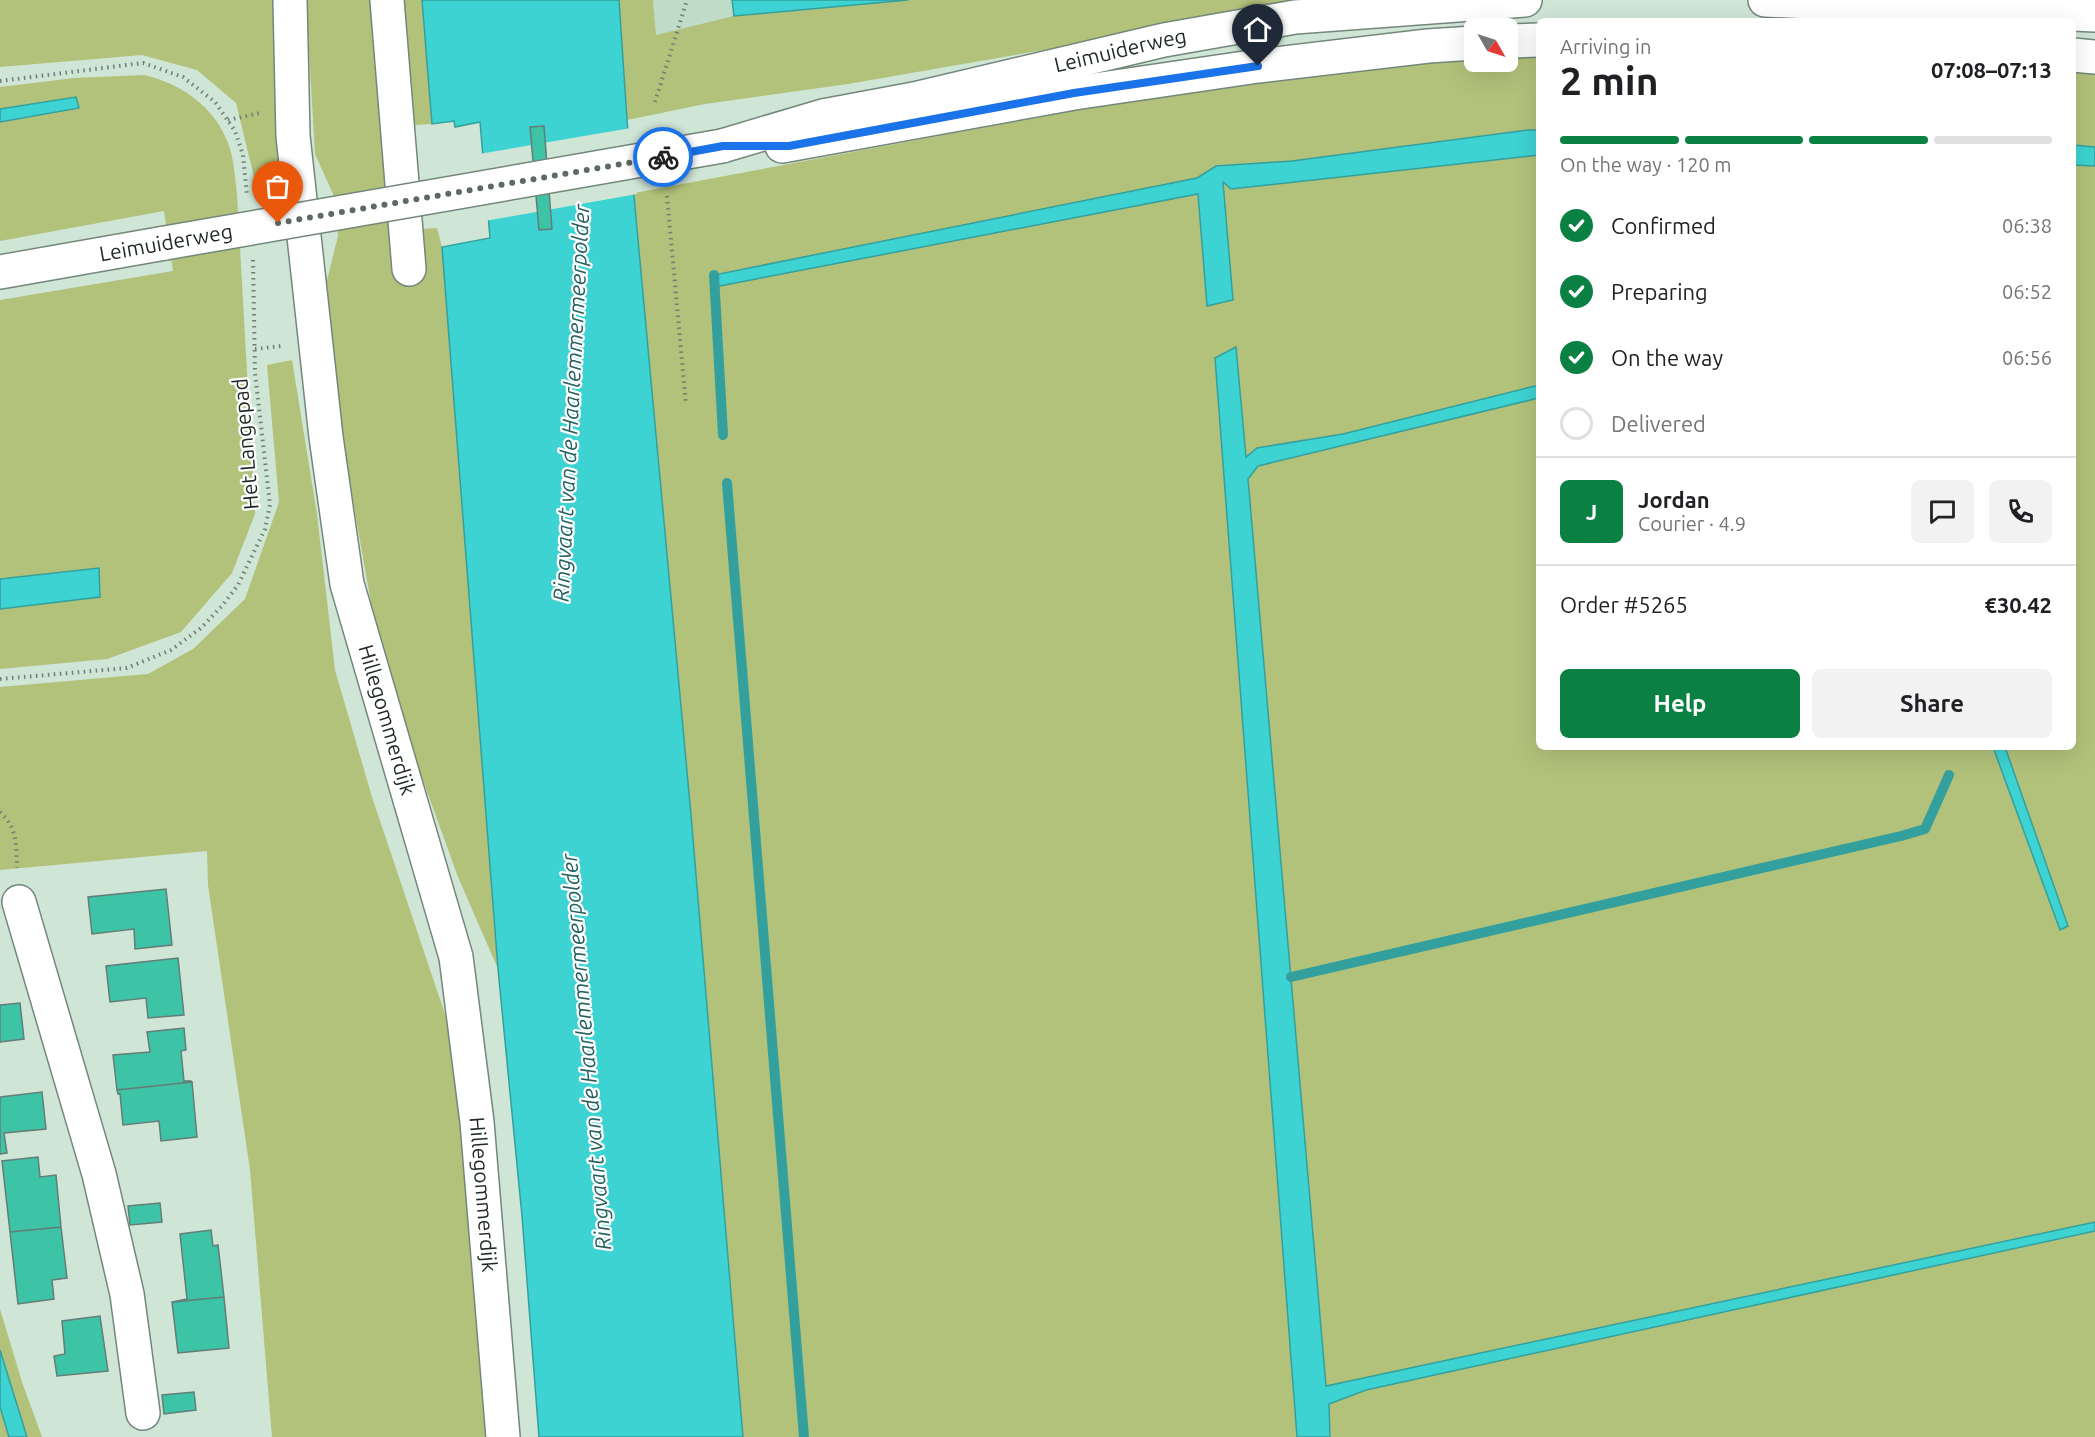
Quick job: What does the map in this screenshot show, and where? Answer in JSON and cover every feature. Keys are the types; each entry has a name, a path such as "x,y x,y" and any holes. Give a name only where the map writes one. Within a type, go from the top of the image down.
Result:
{"main road":[{"name":"Hillegommerdijk","path":"290,0 293,136 326,437 347,584 456,957 477,1122 503,1437"},
{"path":"387,0 409,269"},
{"name":"Leimuiderweg","path":"0,272 723,146 823,116 914,99 1164,40 1295,17 1525,0"},
{"path":"1765,0 2095,15"},
{"path":"1518,41 1536,40"},
{"name":"Leimuiderweg","path":"723,146 789,146 1086,91 1258,66 1464,44"},
{"path":"2076,55 2095,57"},
{"path":"19,902 99,1174 127,1294 143,1413"}],"path":[{"path":"655,102 687,0"},
{"path":"0,81 143,63 183,77 215,102 228,120"},
{"path":"667,196 686,405"},
{"name":"Het Langepad","path":"0,679 127,668 171,650 201,628 222,606 238,585 256,550 265,529 270,505 255,373 255,349"},
{"path":"0,812 16,835 19,902"}],"shaded area":[{"path":"653,0 1043,0 656,35"}],"green space":[{"path":"0,0 275,0 278,183 256,185 236,103 197,70 142,55 0,67"},
{"path":"306,0 375,0 421,229 437,228 442,247 498,969 458,877 420,772 374,620 347,467 326,284 338,236 333,194 315,154"},
{"path":"400,0 422,0 432,124 414,125"},
{"path":"619,0 653,0 656,35 734,16 908,0 1390,0 1067,46 848,84 705,104 627,120"},
{"path":"1536,49 1536,750 2076,750 2076,70 2095,72 2095,1437 743,1437 691,815 634,193 1210,85 1464,57 1464,72 1518,72 1518,52"},
{"path":"144,75 170,84 195,98 222,130 232,155 237,194 255,514 232,573 181,632 107,659 0,669 0,609 100,597 99,568 0,579 0,300 173,271 164,211 0,241 0,122 78,108 76,97 0,109 0,87 74,78"},
{"path":"292,360 317,514 335,670 372,797 451,1032 464,1144 491,1437 272,1437 250,1170 208,885 207,851 0,870 0,687 148,674 193,649 245,599 279,502 267,365"},
{"path":"0,1309 22,1382 42,1437 0,1437"}],"water":[{"name":"Ringvaart van de Haarlemmermeerpolder","path":"422,0 619,0 627,120 691,815 743,1437 539,1437 522,1216 498,969 442,247 490,238 480,122 455,127 454,121 432,124"},
{"path":"732,0 908,0 734,16"},
{"path":"76,97 79,108 0,122 0,109"},
{"path":"1536,130 1536,155 1231,189 1223,182 1233,300 1207,306 1198,194 714,287 714,275 1197,178 1216,166 1292,161"},
{"path":"2076,145 2095,147 2095,166 2076,165"},
{"path":"1236,347 1246,457 1257,448 1343,434 1536,386 1536,399 1258,466 1248,479 1326,1386 2095,1222 2095,1231 1366,1390 1329,1404 1330,1437 1297,1437 1215,358"},
{"path":"99,568 100,597 0,609 0,579"},
{"path":"1994,750 2006,750 2068,926 2060,930"},
{"path":"0,1350 27,1437 9,1437 0,1407"}],"pier":[{"path":"631,128 637,194 485,221 479,154"}],"building":[{"path":"544,126 552,229 539,230 530,127"},
{"path":"166,889 172,945 135,949 134,929 92,934 88,897"},
{"path":"178,958 184,1015 148,1018 146,998 110,1002 106,966"},
{"path":"20,1003 24,1039 0,1042 0,1005"},
{"path":"184,1028 186,1050 181,1051 184,1081 192,1082 117,1090 113,1055 150,1052 147,1032"},
{"path":"192,1082 197,1137 161,1141 159,1121 123,1125 120,1094 117,1090"},
{"path":"42,1092 46,1129 4,1133 7,1153 0,1154 0,1097"},
{"path":"38,1157 40,1177 56,1175 61,1227 10,1232 2,1161"},
{"path":"160,1203 162,1222 130,1225 128,1206"},
{"path":"61,1227 67,1278 52,1280 54,1299 18,1304 10,1232"},
{"path":"211,1230 213,1246 218,1245 224,1297 172,1302 187,1299 180,1234"},
{"path":"224,1297 229,1348 178,1353 172,1302"},
{"path":"100,1316 108,1371 57,1376 54,1356 65,1354 62,1321"},
{"path":"194,1392 196,1410 164,1414 162,1395"}],"waterway":[{"path":"714,275 723,435"},
{"path":"727,483 804,1437"},
{"path":"1291,977 1925,829 1949,775"}],"way so far":[{"path":"278,223 663,157"}],"route":[{"path":"663,157 723,146 789,146 1074,93 1258,66"}]}
